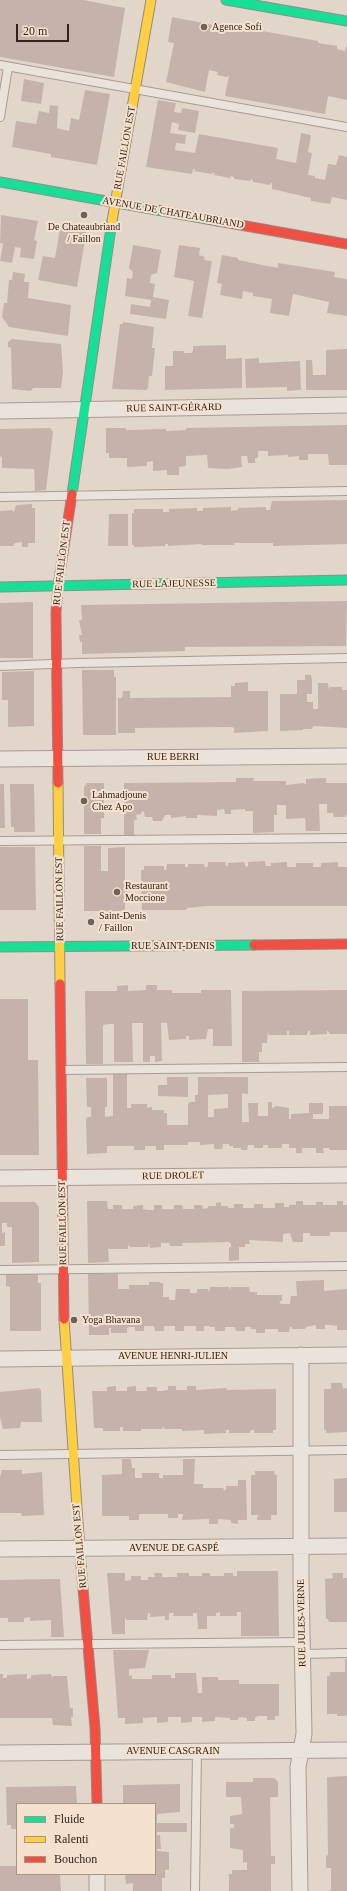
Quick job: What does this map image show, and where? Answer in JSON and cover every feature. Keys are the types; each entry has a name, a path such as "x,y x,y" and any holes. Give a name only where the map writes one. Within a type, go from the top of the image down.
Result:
{"street":[{"name":"RUE FAILLON EST","path":"97,1803 97,1752 66,1358 56,612 58,586 115,203 151,0"},
{"path":"226,0 347,21"},
{"name":"AVENUE DE CHATEAUBRIAND","path":"0,182 347,244"},
{"name":"RUE SAINT-GÉRARD","path":"0,411 347,405"},
{"name":"RUE LAJEUNESSE","path":"0,586 347,580"},
{"name":"RUE BERRI","path":"0,759 347,756"},
{"name":"RUE SAINT-DENIS","path":"0,947 347,944"},
{"name":"RUE DROLET","path":"0,1178 347,1175"},
{"name":"RUE JULES-VERNE","path":"300,1891 298,1767 304,1734 301,1547 301,1355"},
{"name":"AVENUE HENRI-JULIEN","path":"0,1359 347,1355"},
{"name":"AVENUE DE GASPÉ","path":"0,1549 347,1546"},
{"name":"AVENUE CASGRAIN","path":"0,1753 347,1750"},
{"path":"97,1875 97,1891"}],"lane":[{"path":"0,117 4,66 347,127"},
{"path":"0,497 347,491"},
{"path":"0,666 347,658"},
{"path":"0,841 347,838"},
{"path":"62,1070 347,1067"},
{"path":"0,1270 347,1266"},
{"path":"0,1455 347,1450"},
{"path":"0,1645 89,1644 303,1648 347,1653"},
{"path":"195,1891 197,1751"}],"building":[{"path":"0,0 83,0 125,8 114,77 0,57"},
{"path":"172,17 218,26 218,23 318,41 318,43 337,46 337,49 345,51 346,46 347,100 328,96 325,114 225,96 229,75 227,77 217,75 218,72 209,70 205,92 166,82 174,43 168,42"},
{"path":"24,79 44,83 41,104 21,101"},
{"path":"85,90 110,94 97,165 51,157 51,154 12,147 16,121 36,124 39,111 49,113 50,105 58,106 57,128 69,131 71,118 79,120"},
{"path":"158,100 176,103 174,112 181,113 182,108 199,111 195,133 178,130 179,124 172,122 170,133 186,135 185,144 176,143 175,150 195,153 199,134 278,148 276,159 296,163 301,133 311,135 308,152 312,153 308,175 325,180 328,164 336,165 339,155 347,157 347,200 332,197 330,204 311,201 311,198 272,189 272,183 270,185 253,182 251,179 250,181 234,179 234,177 231,176 230,178 214,175 215,173 211,174 194,171 195,169 193,169 192,174 146,167"},
{"path":"1,215 38,221 34,240 37,241 34,259 20,257 21,248 15,247 12,263 0,261 3,244 0,243"},
{"path":"61,223 86,227 87,229 77,287 38,280 43,256 55,258"},
{"path":"133,245 161,250 157,273 151,275 150,283 155,284 153,297 169,300 166,319 130,314 131,304 150,307 151,300 125,296 127,278 132,279 133,272 129,268"},
{"path":"179,245 200,248 199,255 205,257 204,260 212,261 202,318 188,316 194,281 174,277"},
{"path":"222,255 238,258 238,260 278,268 278,263 335,272 334,277 347,279 347,316 327,313 329,302 293,294 289,316 270,313 272,299 253,296 253,293 243,291 242,299 220,295 222,284 217,283"},
{"path":"13,272 25,274 24,282 29,282 28,298 71,305 68,336 9,327 2,317 4,303 7,303 9,280 12,280"},
{"path":"123,322 154,327 152,348 155,348 152,376 149,376 148,388 146,390 112,389 120,324 123,324"},
{"path":"12,339 61,344 63,372 61,388 33,388 31,391 12,389 11,348 8,347 8,342"},
{"path":"226,345 226,359 242,358 242,388 165,390 165,366 173,366 173,351 184,351 184,353 191,353 193,351 193,346"},
{"path":"347,349 347,390 306,390 306,360 312,360 313,375 326,375 326,350"},
{"path":"259,358 259,363 300,361 301,390 287,391 287,387 246,388 245,359"},
{"path":"347,425 347,465 329,465 328,454 308,454 308,460 299,460 299,456 268,456 268,451 258,451 258,458 255,458 255,463 248,463 247,456 241,456 242,467 228,469 208,468 207,455 186,456 186,466 179,467 179,475 167,475 167,470 153,471 153,461 147,462 147,466 127,467 127,458 109,458 109,453 106,453 106,428 126,428 126,430 166,429 166,431 186,430 186,428"},
{"path":"50,428 53,432 46,490 35,491 34,469 2,468 2,456 0,457 0,429"},
{"path":"347,500 347,544 273,546 273,543 234,543 234,545 201,544 168,546 168,544 165,544 165,546 134,547 134,545 132,545 132,513 134,513 134,509 163,509 163,512 169,512 169,509 197,508 197,511 203,511 203,508 231,507 231,511 238,510 238,508 266,507 266,510 270,510 272,501"},
{"path":"32,504 32,508 35,508 35,543 28,543 28,547 22,547 22,542 15,543 13,546 0,546 0,511 12,510 14,512 16,505"},
{"path":"109,514 128,514 128,546 108,546"},
{"path":"347,601 346,646 185,647 185,651 82,654 82,642 80,642 79,635 82,635 79,620 82,620 81,605"},
{"path":"33,602 33,658 0,658 0,603"},
{"path":"82,670 114,670 114,677 116,677 116,735 83,735"},
{"path":"34,671 34,726 8,727 8,700 2,700 2,672"},
{"path":"305,675 311,675 312,694 307,694 307,702 313,702 313,709 318,709 318,683 328,683 329,690 330,687 342,687 342,690 347,690 347,728 313,726 312,729 280,731 280,694 297,694 297,680 305,680"},
{"path":"248,682 248,691 268,691 268,731 234,733 234,728 232,727 135,728 135,733 118,733 118,698 122,698 123,691 130,691 130,698 231,697 231,686 235,686 235,683"},
{"path":"236,778 254,778 253,781 286,781 286,785 304,783 306,785 306,779 326,778 326,783 347,783 347,814 345,817 334,817 333,813 327,813 327,804 319,804 320,831 306,831 305,818 286,819 286,805 277,805 277,815 274,815 274,832 253,833 253,811 245,811 245,809 231,810 231,814 225,814 224,809 217,810 217,816 197,815 197,818 186,818 186,816 171,818 171,815 165,815 162,821 153,821 152,817 145,817 144,812 142,811 141,814 136,815 137,820 134,820 134,835 124,835 124,783 236,782"},
{"path":"87,783 104,783 104,818 101,818 101,834 84,834 84,787"},
{"path":"0,784 4,784 5,828 0,828"},
{"path":"10,784 34,784 35,832 14,832 14,827 11,827"},
{"path":"84,846 101,846 101,871 108,871 108,848 125,847 125,911 84,911"},
{"path":"0,847 35,847 36,910 0,910"},
{"path":"265,861 266,866 271,866 271,863 287,862 287,867 296,867 296,863 313,863 313,867 321,867 321,863 338,862 338,867 347,867 347,906 206,906 187,908 186,910 142,910 141,870 144,870 144,866 164,866 164,870 166,870 167,864 185,864 185,867 188,867 188,864 204,864 205,868 208,866 208,862 225,862 226,866 228,866 228,863 244,862 246,867 248,866 248,862"},
{"path":"128,985 128,991 146,990 146,985 157,985 157,990 172,990 172,993 201,993 201,990 231,990 232,1046 213,1046 213,1029 208,1029 206,1039 189,1040 189,1036 186,1036 186,1039 169,1040 167,1023 161,1023 162,1061 155,1062 155,1056 150,1056 150,1062 143,1062 143,1023 132,1023 133,1062 114,1062 114,1024 109,1024 103,1025 103,1064 86,1064 85,991 117,991 117,986"},
{"path":"347,990 347,1034 330,1034 327,1031 327,1034 310,1035 310,1031 308,1031 307,1035 289,1035 289,1031 287,1031 287,1035 269,1035 268,1031 267,1043 262,1043 262,1052 259,1052 259,1062 242,1062 242,991"},
{"path":"0,999 28,999 28,1060 38,1060 39,1155 0,1155"},
{"path":"113,1074 127,1074 127,1108 131,1108 131,1104 147,1104 147,1108 152,1107 152,1110 164,1110 164,1113 167,1113 167,1125 188,1125 188,1106 189,1102 195,1102 195,1095 198,1095 198,1077 248,1077 248,1094 242,1093 242,1122 249,1122 248,1103 258,1103 258,1116 268,1116 268,1102 272,1102 272,1108 277,1106 289,1108 289,1119 291,1119 291,1114 309,1113 309,1103 323,1103 323,1114 313,1114 313,1119 329,1119 329,1106 347,1106 347,1150 330,1150 329,1148 323,1148 324,1153 316,1153 316,1148 302,1148 302,1153 296,1153 296,1148 289,1148 289,1144 282,1144 282,1148 268,1148 268,1145 263,1145 263,1148 254,1148 254,1145 248,1145 247,1150 241,1150 241,1148 233,1148 233,1146 229,1146 229,1144 223,1144 222,1149 214,1149 214,1144 200,1145 200,1142 188,1142 188,1145 164,1145 164,1150 156,1150 156,1146 145,1146 145,1150 134,1150 134,1146 107,1146 107,1153 87,1154 86,1120 87,1117 91,1117 91,1107 87,1107 86,1078 107,1078 107,1107 105,1107 105,1117 113,1116","holes":["228,1094 228,1108 214,1109 214,1117 208,1117 208,1095"]},
{"path":"167,1077 188,1077 188,1097 158,1096 158,1085 167,1085"},
{"path":"87,1201 107,1201 108,1209 113,1209 113,1205 122,1205 122,1209 133,1209 133,1206 143,1205 143,1209 154,1210 154,1205 162,1205 162,1209 174,1209 174,1205 182,1205 183,1209 194,1209 194,1205 202,1205 203,1209 208,1208 208,1206 216,1206 216,1203 221,1202 221,1206 228,1206 228,1208 234,1208 234,1204 243,1204 243,1208 254,1208 254,1204 263,1204 263,1208 275,1208 275,1203 284,1203 284,1207 289,1207 289,1205 296,1205 296,1201 303,1201 303,1205 316,1205 316,1202 323,1202 323,1205 337,1205 337,1201 343,1201 343,1205 347,1205 347,1232 330,1232 330,1236 310,1236 310,1233 303,1233 303,1242 293,1242 290,1233 283,1234 283,1242 249,1240 250,1244 245,1244 245,1247 239,1247 239,1260 229,1261 229,1247 231,1247 231,1244 229,1242 182,1243 183,1246 170,1246 169,1243 161,1243 161,1247 150,1248 149,1243 148,1247 130,1247 129,1245 128,1249 109,1249 108,1246 109,1262 88,1263"},
{"path":"0,1202 35,1202 39,1207 39,1262 12,1263 12,1227 7,1227 7,1223 2,1223 2,1233 5,1232 5,1246 0,1246"},
{"path":"6,1274 38,1274 38,1283 41,1283 41,1331 10,1331 10,1287 6,1286"},
{"path":"88,1274 118,1274 118,1289 129,1289 129,1285 149,1285 149,1282 160,1282 163,1283 163,1297 169,1297 169,1300 175,1300 176,1289 190,1289 190,1293 197,1293 197,1289 208,1289 209,1293 210,1287 229,1287 230,1290 231,1287 249,1287 250,1292 257,1292 257,1295 282,1295 282,1301 279,1301 281,1304 290,1304 291,1296 297,1296 296,1281 324,1280 324,1291 347,1289 347,1330 337,1330 337,1326 331,1325 325,1325 325,1329 316,1329 316,1325 306,1327 305,1329 292,1329 292,1327 290,1327 289,1332 278,1332 278,1329 265,1329 265,1333 256,1333 256,1329 251,1329 251,1327 245,1327 245,1331 236,1331 235,1327 225,1327 225,1331 215,1331 215,1327 204,1326 204,1331 196,1331 196,1326 184,1326 184,1331 175,1331 175,1326 164,1326 164,1331 155,1331 154,1326 144,1326 144,1331 135,1331 135,1327 129,1327 127,1328 127,1333 111,1333 111,1328 109,1328 109,1335 89,1335"},
{"path":"331,1383 342,1383 343,1389 347,1388 347,1432 326,1433 326,1430 324,1430 324,1389 331,1389"},
{"path":"116,1386 116,1391 127,1391 127,1387 136,1386 136,1391 147,1391 146,1387 157,1387 157,1391 162,1391 168,1390 168,1386 176,1386 176,1390 187,1390 187,1386 196,1386 196,1390 226,1388 227,1390 276,1389 276,1430 273,1430 273,1433 254,1433 254,1430 251,1430 250,1433 229,1433 229,1430 226,1430 226,1433 204,1434 204,1430 182,1431 182,1429 164,1429 164,1426 162,1429 142,1429 142,1426 141,1431 123,1431 123,1427 120,1427 120,1431 103,1431 103,1428 94,1428 92,1391 107,1391 107,1387"},
{"path":"40,1388 42,1422 21,1422 20,1428 3,1429 0,1417 0,1392"},
{"path":"122,1459 131,1459 132,1468 135,1468 135,1478 142,1478 142,1473 159,1473 159,1478 163,1478 163,1475 183,1475 183,1459 195,1459 194,1484 203,1484 203,1488 224,1488 223,1490 226,1490 226,1486 238,1486 238,1480 246,1480 247,1520 238,1520 238,1524 231,1523 231,1520 218,1519 218,1524 209,1524 209,1519 182,1520 183,1514 178,1514 178,1518 168,1518 168,1514 139,1514 139,1520 129,1520 129,1516 102,1516 102,1475 122,1474"},
{"path":"2,1470 22,1470 22,1474 42,1472 44,1515 22,1516 21,1513 0,1513 0,1477"},
{"path":"255,1471 274,1471 275,1475 277,1475 277,1515 271,1515 271,1520 257,1520 258,1515 251,1515 251,1475 255,1475"},
{"path":"347,1478 347,1512 334,1512 334,1479"},
{"path":"237,1571 278,1571 279,1636 241,1636 241,1612 237,1612 237,1616 220,1616 220,1612 216,1613 216,1616 207,1616 207,1629 198,1629 197,1613 193,1613 193,1616 173,1616 174,1613 169,1613 169,1620 165,1620 165,1616 150,1617 150,1613 148,1613 147,1620 126,1620 125,1617 125,1634 112,1634 107,1573 125,1573 125,1581 131,1580 131,1576 141,1576 141,1580 148,1580 148,1577 155,1577 154,1573 162,1573 162,1577 177,1577 177,1573 189,1573 189,1576 202,1576 202,1573 210,1573 210,1576 224,1576 224,1573 233,1573 233,1576 237,1576"},
{"path":"332,1573 343,1573 343,1578 347,1578 347,1622 329,1622 328,1619 326,1619 325,1579 333,1578"},
{"path":"60,1579 64,1637 51,1637 51,1620 30,1621 30,1617 24,1618 24,1622 8,1622 8,1618 0,1618 0,1580"},
{"path":"113,1650 149,1650 145,1668 129,1669 129,1676 132,1675 132,1679 152,1679 152,1675 171,1675 171,1678 175,1678 175,1673 196,1673 198,1693 202,1693 202,1677 218,1677 218,1680 239,1680 239,1684 279,1684 279,1716 275,1716 275,1720 267,1720 267,1716 258,1716 255,1718 255,1721 247,1721 247,1718 239,1717 238,1720 230,1720 230,1718 215,1717 215,1721 202,1722 202,1717 192,1717 192,1722 181,1723 181,1717 168,1717 168,1722 157,1723 157,1717 143,1718 143,1723 125,1724 125,1718 118,1718"},
{"path":"345,1659 347,1659 347,1714 346,1716 337,1716 337,1714 327,1714 327,1676 330,1676 330,1672 345,1672"},
{"path":"0,1674 3,1674 3,1678 7,1678 7,1675 27,1674 27,1679 31,1678 31,1675 51,1674 53,1679 53,1676 67,1676 70,1708 73,1708 73,1717 71,1717 72,1726 53,1725 52,1718 0,1718"},
{"path":"347,1776 347,1891 328,1891 331,1890 331,1868 326,1868 326,1856 328,1855 327,1777"},
{"path":"253,1778 274,1778 278,1782 278,1797 270,1797 271,1856 275,1856 275,1864 271,1864 271,1891 229,1891 229,1874 232,1874 232,1870 247,1870 247,1862 243,1863 243,1850 230,1848 230,1828 234,1828 234,1824 230,1824 230,1816 242,1814 241,1797 226,1797 226,1782 253,1782"},
{"path":"180,1784 180,1812 157,1814 157,1823 187,1823 187,1832 157,1832 157,1835 160,1835 161,1849 157,1849 157,1851 169,1852 169,1870 165,1870 165,1878 162,1878 162,1891 133,1891 133,1883 126,1884 125,1875 156,1875 156,1803 123,1803 123,1785"},
{"path":"76,1786 77,1803 16,1803 16,1829 11,1829 11,1825 7,1825 6,1787"},
{"path":"0,1866 16,1866 16,1875 60,1875 61,1891 0,1891"}],"traffic: fast":[{"path":"226,0 347,21"},
{"path":"0,182 218,221"},
{"path":"72,494 112,221"},
{"path":"0,587 347,580"},
{"path":"0,947 254,945"}],"traffic: slow":[{"path":"112,221 151,0"},
{"path":"58,783 60,984"},
{"path":"64,1319 81,1565"}],"traffic: jam":[{"path":"218,221 347,244"},
{"path":"58,783 56,612 58,586 72,494"},
{"path":"254,945 347,944"},
{"path":"60,984 64,1319"},
{"path":"81,1565 95,1728 97,1803"}],"place":[{"name":"Agence Sofi","path":"204,27"},
{"name":"De Chateaubriand / Faillon","path":"84,215"},
{"name":"Lahmadjoune Chez Apo","path":"84,801"},
{"name":"Restaurant Moccione","path":"117,892"},
{"name":"Saint-Denis / Faillon","path":"91,922"},
{"name":"Yoga Bhavana","path":"74,1320"}]}
